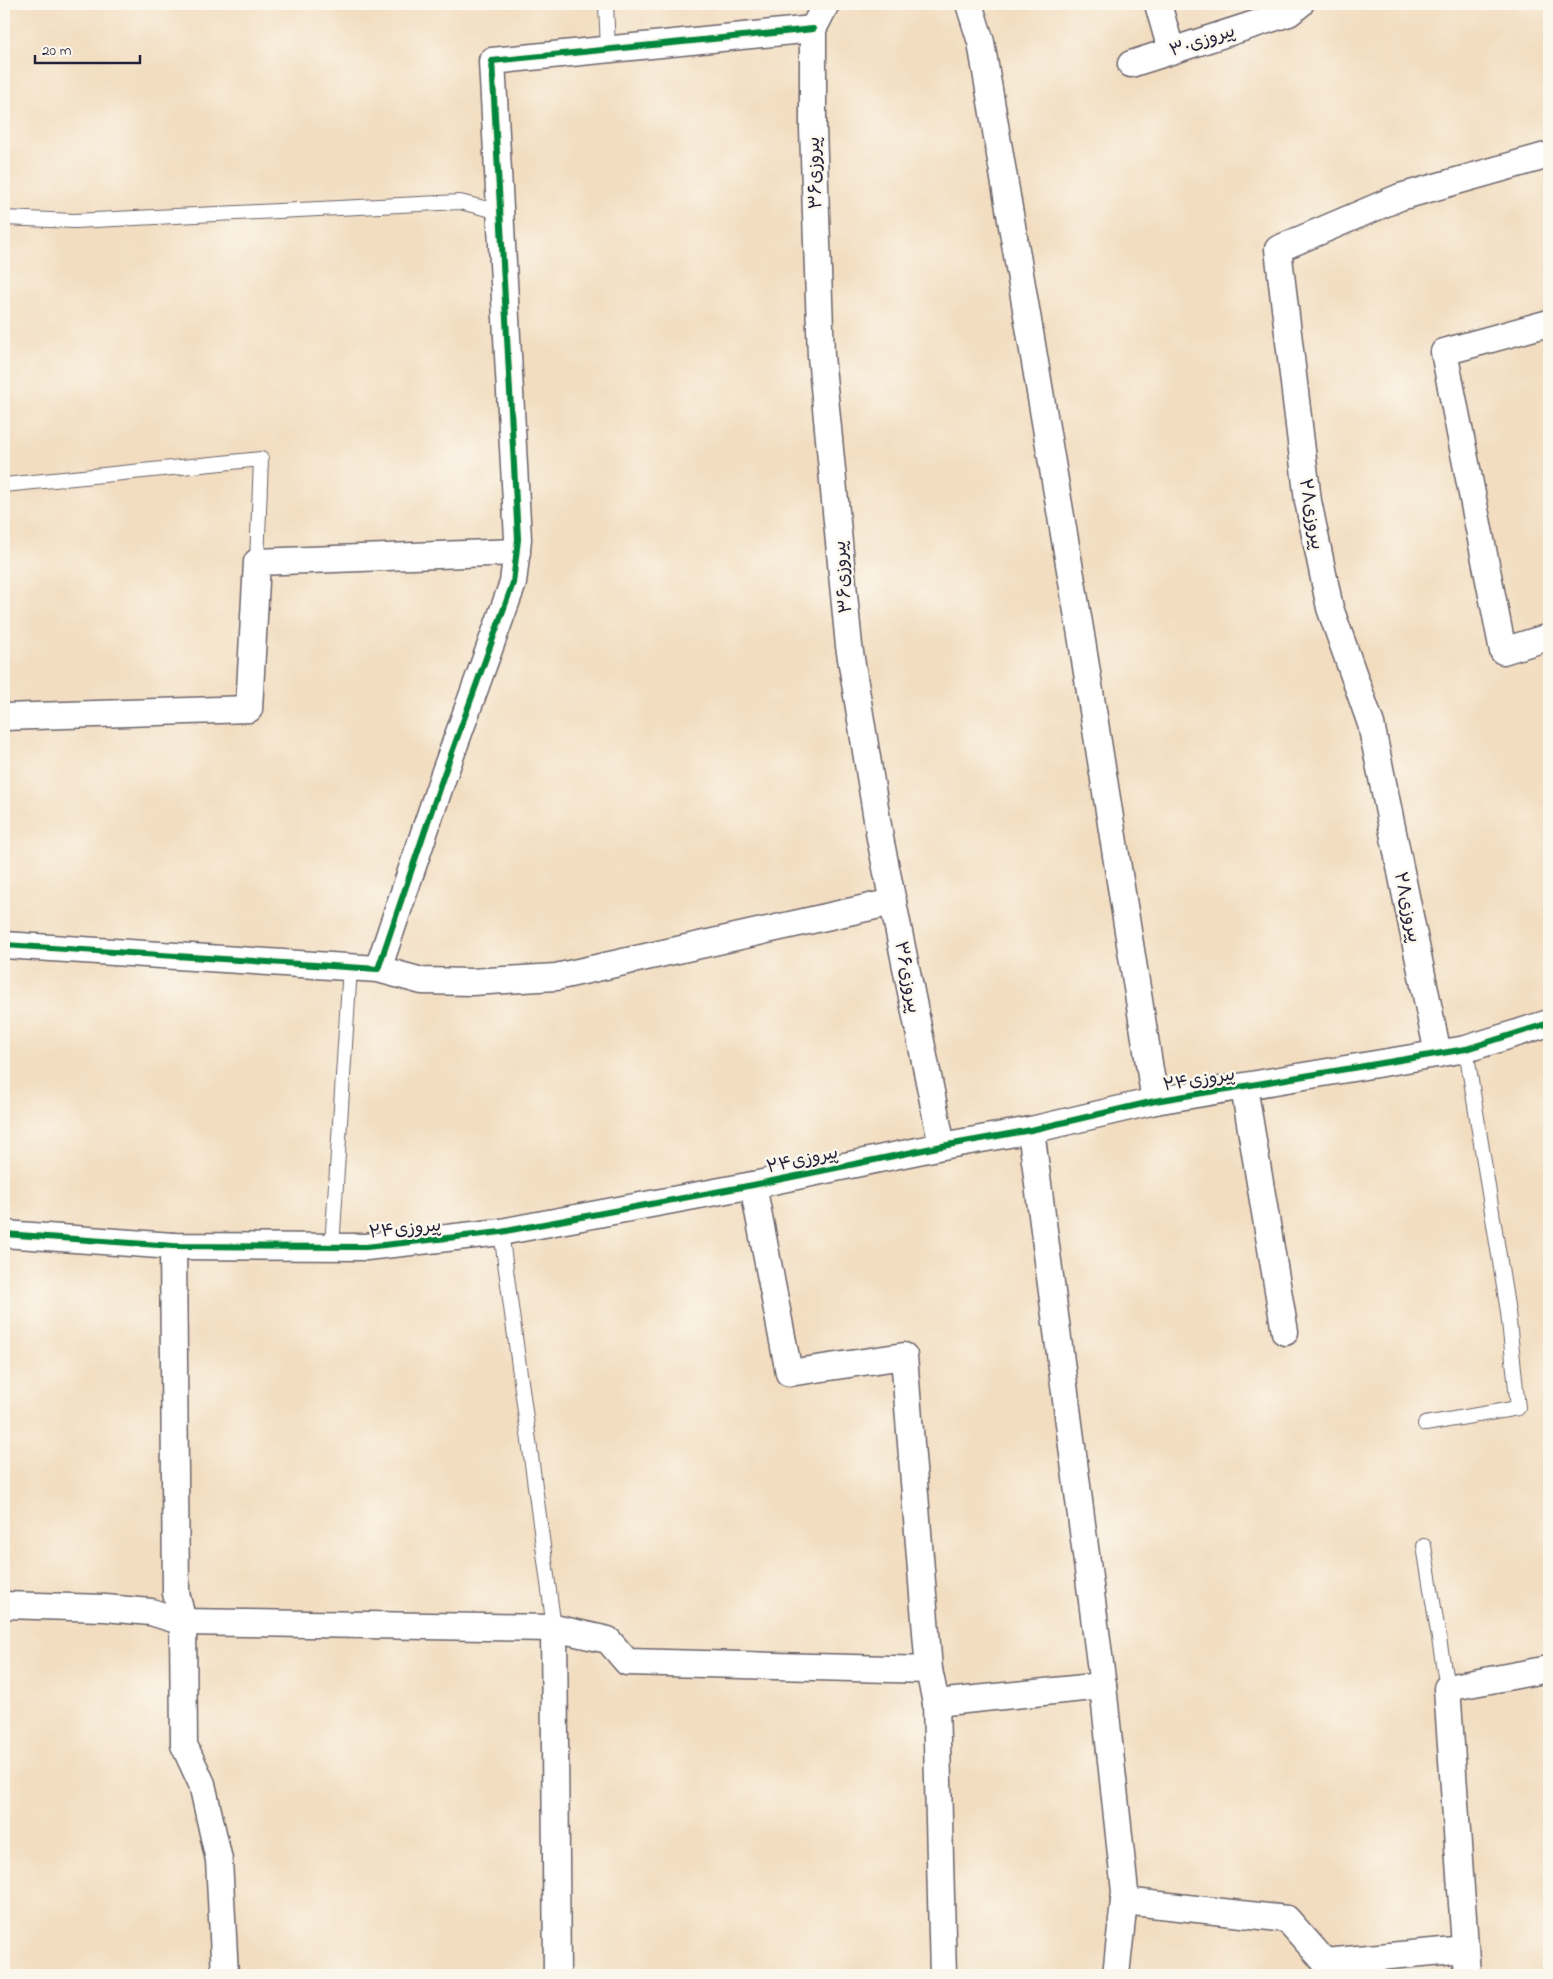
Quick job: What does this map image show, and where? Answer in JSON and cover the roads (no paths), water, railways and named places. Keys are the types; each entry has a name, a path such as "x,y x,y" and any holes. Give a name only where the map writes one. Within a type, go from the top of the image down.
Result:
{"street":[{"name":"پیروزی۳۶","path":"826,4 813,30 812,129 821,356 849,646 880,838 942,1146"},
{"path":"969,4 982,42 1081,635 1155,1101"},
{"path":"1158,4 1171,50"},
{"name":"پیروزی۳۰","path":"1130,64 1289,12 1300,4"},
{"path":"378,969 443,777 513,583 517,552 518,539 492,61 813,30"},
{"name":"پیروزی۲۸","path":"1438,1054 1371,724 1330,608 1308,501 1278,249 1400,198 1549,155"},
{"path":"1549,323 1444,352 1503,651 1549,637"},
{"path":"4,717 249,710 257,562 517,552"},
{"path":"4,945 378,969 422,981 471,982 556,977 893,902"},
{"name":"پیروزی۲۴","path":"4,1234 174,1246 366,1248 501,1232 1031,1130 1155,1101 1466,1050 1549,1023"},
{"path":"1244,1086 1285,1332"},
{"path":"1031,1130 1103,1686 1125,1892 1116,1975"},
{"path":"753,1185 789,1373 904,1356 929,1670 936,1703 943,1975"},
{"path":"174,1246 176,1593 183,1622 184,1746 202,1784 219,1860 225,1975"},
{"path":"4,1605 142,1611 183,1622 554,1628 608,1640 627,1662 929,1670"},
{"path":"554,1628 557,1975"},
{"path":"1467,1975 1447,1688 1549,1670"},
{"path":"936,1703 1103,1686"},
{"path":"1124,1901 1287,1919 1325,1962 1465,1949"}],"lane":[{"path":"606,4 608,49"},
{"path":"4,218 74,221 460,202 500,212"},
{"path":"4,485 261,459 257,562"},
{"path":"332,1248 350,967"},
{"path":"1425,1424 1518,1408 1508,1312 1466,1050"},
{"path":"501,1232 554,1628"},
{"path":"1424,1546 1447,1688"}]}
